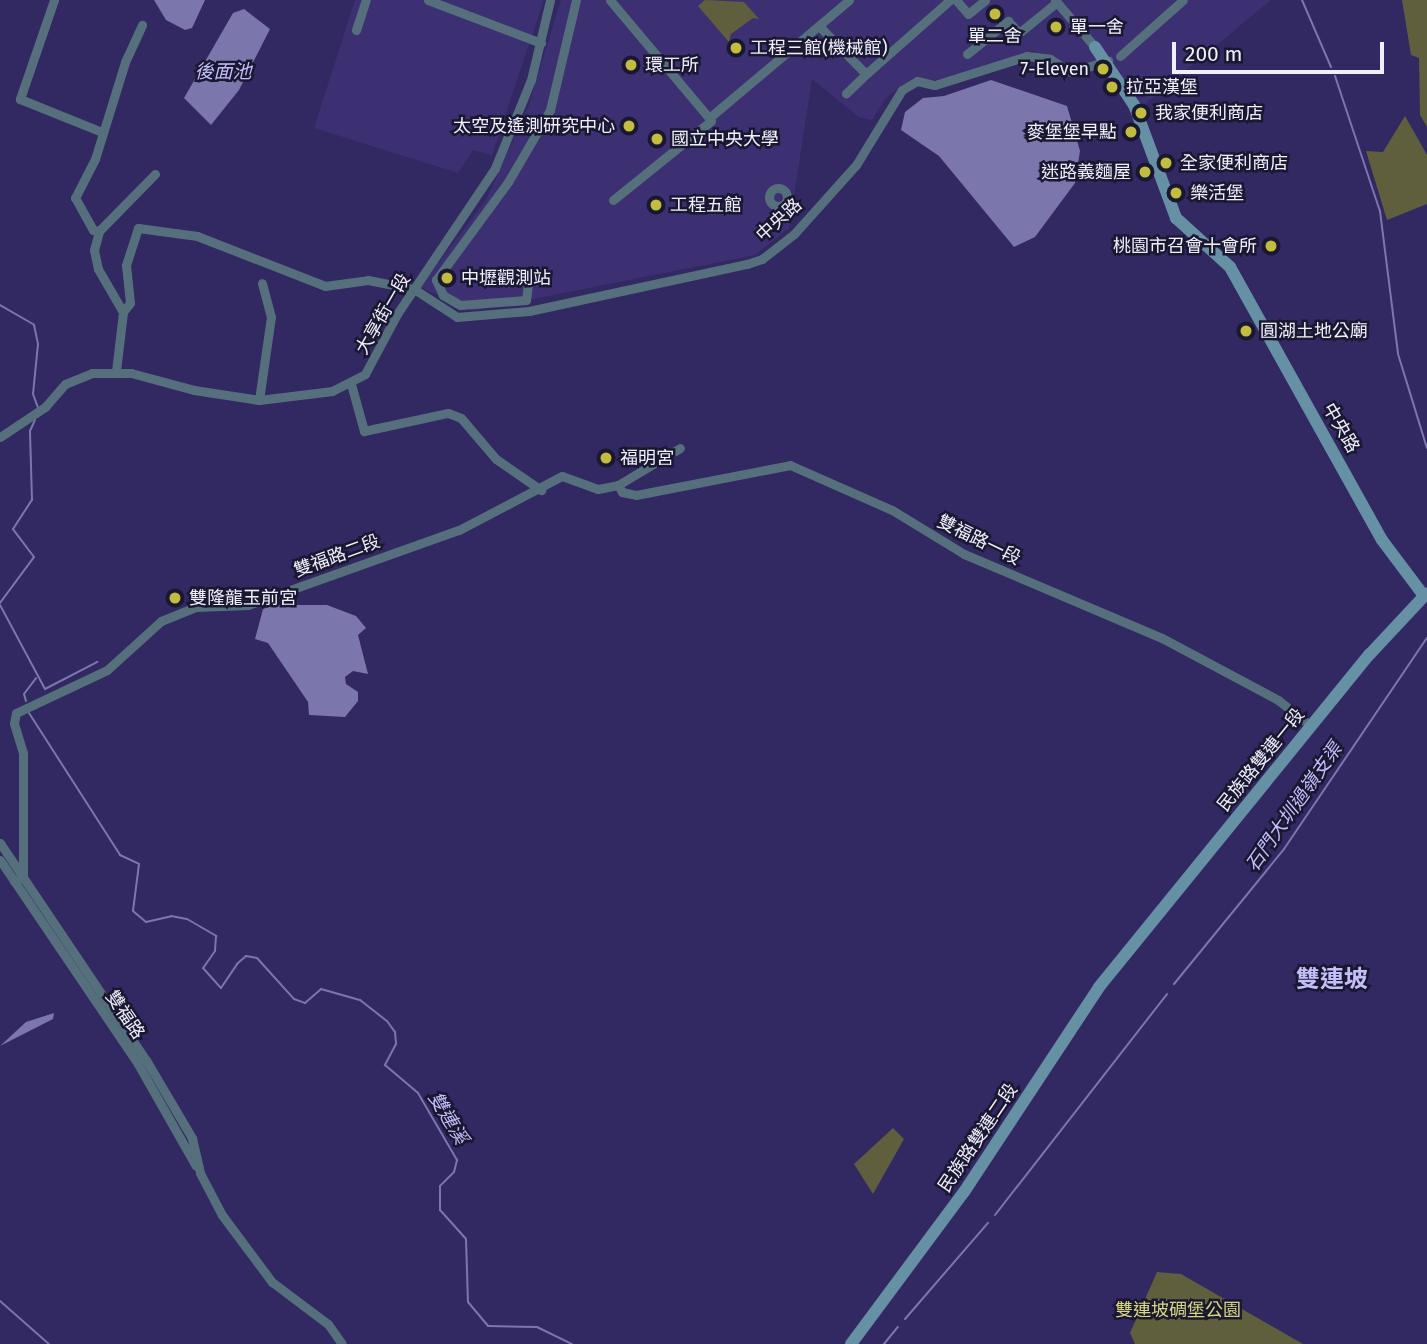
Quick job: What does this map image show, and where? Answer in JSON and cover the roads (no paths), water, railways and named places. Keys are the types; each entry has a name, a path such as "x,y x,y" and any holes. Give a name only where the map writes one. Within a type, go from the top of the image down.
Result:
{"main road":[{"name":"中央路","path":"1095,47 1114,58 1176,218 1230,267 1382,540 1425,594"},
{"name":"民族路雙連一段","path":"1130,948 1311,726 1425,594"},
{"name":"民族路雙連二段","path":"850,1344 964,1192 1099,987 1130,948"}],"street":[{"path":"54,0 20,99 102,132"},
{"path":"356,30 366,0"},
{"path":"428,0 541,43"},
{"name":"大享街一段","path":"351,384 365,374 377,356 414,289 495,167 541,43 550,0"},
{"path":"528,284 526,300 460,305 443,295 436,280 508,182 550,110 576,0"},
{"path":"610,0 710,119"},
{"path":"613,200 849,0"},
{"path":"845,93 950,0"},
{"path":"956,0 968,14 985,0"},
{"path":"1114,58 1183,0"},
{"path":"967,54 1008,21 1019,33 1056,1 1095,47"},
{"path":"99,231 93,230 75,198 95,159 102,132 142,25"},
{"path":"819,26 866,74"},
{"name":"中央路","path":"414,289 457,317 529,311 754,262 779,247 821,205 856,165 902,90 917,81 935,85 1027,56 1050,60 1071,72 1114,58"},
{"path":"123,312 98,269 94,250 99,231 155,174"},
{"path":"116,371 123,312 130,303 126,265 138,229 197,236 325,286 368,280 414,289"},
{"path":"259,400 271,317 262,283"},
{"path":"0,437 45,407 71,380 116,371 194,390 259,400 332,391 351,384 364,431 448,413 461,418 496,459 541,490"},
{"path":"618,485 680,448"},
{"name":"雙福路一段","path":"618,485 622,492 636,495 790,466 892,510 964,554 1162,638 1278,700 1311,726"},
{"name":"雙福路二段","path":"19,879 23,753 14,723 16,713 107,670 161,621 196,607 248,605 459,530 541,490 562,476 598,489 618,485"},
{"path":"0,843 19,879 152,1071 192,1138 200,1173 222,1215 272,1282 316,1313 342,1344"},
{"path":"0,860 19,879"}],"water":[{"path":"154,0 205,0 192,28 185,30 166,20"},
{"name":"後面池","path":"244,9 270,29 239,90 211,125 184,98 233,13"},
{"path":"991,80 1067,106 1080,151 1075,183 1035,237 1014,247 939,156 901,130 905,112 923,98 944,96"},
{"path":"274,605 327,605 356,616 366,628 358,635 368,674 353,671 345,677 346,684 358,692 358,701 345,717 309,715 308,702 268,643 255,639 263,609"},
{"path":"54,1013 53,1019 0,1046 26,1022"}],"waterway":[{"path":"1302,0 1331,67"},
{"path":"1335,76 1380,211 1398,354 1427,448"},
{"path":"0,305 34,325 38,344 33,394 38,408"},
{"path":"0,603 34,557 13,529 32,500 30,431 35,420"},
{"path":"0,605 45,689 97,662"},
{"name":"石門大圳過嶺支渠","path":"1174,984 1284,849 1427,638"},
{"name":"雙連溪","path":"26,701 24,694 36,678"},
{"name":"雙連溪","path":"29,713 120,855 139,864 133,911 146,922 171,916 187,919 216,936 215,951 203,968 221,988 246,956 257,958 294,999 305,1003 321,989 360,1000 387,1021 395,1032 396,1044 385,1065 418,1093 457,1160 454,1172 440,1186 440,1210 466,1239 468,1302 488,1326 537,1327 572,1344"},
{"name":"石門大圳過嶺支渠","path":"995,1215 1167,994"},
{"name":"石門大圳過嶺支渠","path":"905,1319 988,1223"},
{"path":"0,1301 49,1344"},
{"name":"石門大圳過嶺支渠","path":"884,1344 898,1327"}],"place":[{"name":"單二舍","path":"995,14"},
{"name":"單一舍","path":"1056,27"},
{"name":"工程三館(機械館)","path":"736,48"},
{"name":"環工所","path":"631,65"},
{"name":"7-Eleven","path":"1103,69"},
{"name":"拉亞漢堡","path":"1112,87"},
{"name":"我家便利商店","path":"1141,113"},
{"name":"太空及遙測研究中心","path":"629,126"},
{"name":"麥堡堡早點","path":"1131,132"},
{"name":"國立中央大學","path":"657,139"},
{"name":"全家便利商店","path":"1166,163"},
{"name":"迷路義麵屋","path":"1145,172"},
{"name":"樂活堡","path":"1176,193"},
{"name":"工程五館","path":"656,205"},
{"name":"桃園市召會十會所","path":"1271,246"},
{"name":"中壢觀測站","path":"447,278"},
{"name":"圓湖土地公廟","path":"1246,331"},
{"name":"福明宮","path":"606,458"},
{"name":"雙隆龍玉前宮","path":"175,598"}],"district":[{"name":"雙連坡","path":"1332,980"}],"park label":[{"name":"雙連坡碉堡公園","path":"1178,1310"}]}
